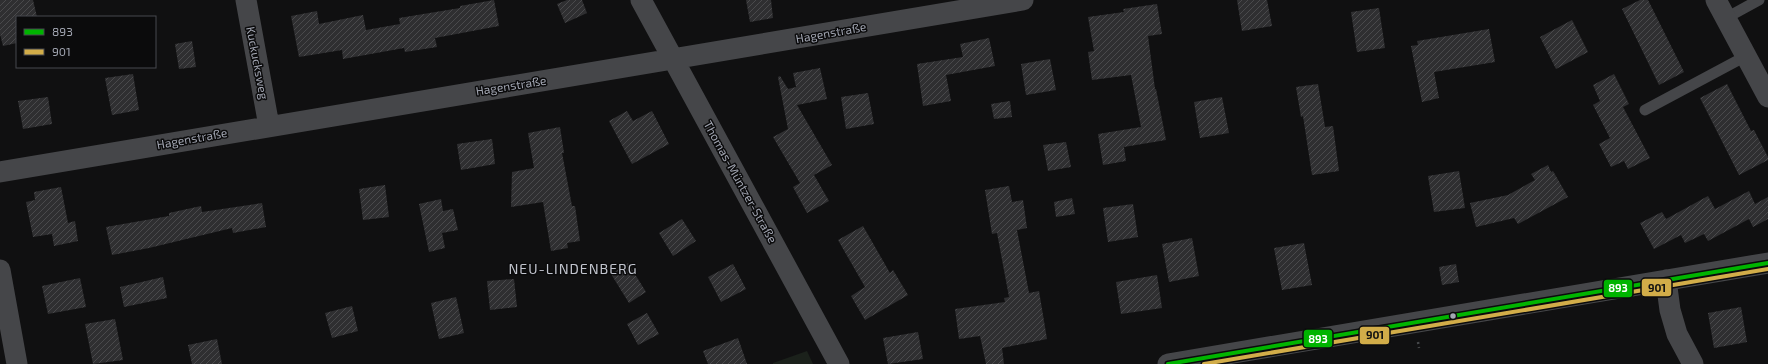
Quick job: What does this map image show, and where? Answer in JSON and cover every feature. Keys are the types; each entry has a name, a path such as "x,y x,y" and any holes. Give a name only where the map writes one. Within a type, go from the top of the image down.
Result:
{"street":[{"name":"Kuckucksweg","path":"246,0 269,126"},
{"name":"Thomas-Müntzer-Straße","path":"641,0 839,364"},
{"name":"Hagenstraße","path":"0,172 1023,0"},
{"path":"1716,0 1768,97"},
{"path":"1168,364 1768,263"},
{"path":"0,270 17,364"},
{"path":"1666,280 1670,310 1677,334 1693,364"}],"lane":[{"path":"1726,18 1759,0"},
{"path":"1645,110 1746,56"}],"shaded area":[{"path":"807,351 813,364 773,364 773,363"}],"building":[{"path":"0,0 33,0 37,16 16,16 16,43 3,46 0,34"},
{"path":"494,0 499,26 435,38 437,47 405,52 404,48 343,59 342,50 299,57 291,16 317,11 319,24 363,15 366,30 400,24 399,18 460,8 460,6"},
{"path":"567,0 582,0 587,13 565,23 557,4"},
{"path":"746,0 771,0 773,18 750,22"},
{"path":"1237,0 1267,0 1272,26 1242,31"},
{"path":"1640,0 1648,0 1684,72 1659,85 1622,9"},
{"path":"1157,4 1162,34 1148,36 1155,89 1166,140 1124,147 1126,161 1103,165 1098,134 1141,127 1131,75 1092,80 1088,52 1094,51 1088,17 1124,12 1123,9"},
{"path":"1379,8 1385,48 1357,52 1351,12"},
{"path":"1572,20 1588,52 1556,69 1540,37"},
{"path":"1489,29 1495,62 1434,72 1439,98 1422,102 1411,46 1418,45 1417,41"},
{"path":"989,38 995,66 946,75 951,101 923,106 917,64 963,57 960,44"},
{"path":"192,41 196,67 179,69 175,44"},
{"path":"1050,59 1056,90 1026,95 1021,64"},
{"path":"820,68 827,99 797,105 832,165 814,175 829,201 807,213 793,187 800,183 773,137 788,129 778,77 780,76 788,89 796,87 793,73"},
{"path":"133,74 139,110 112,115 105,78"},
{"path":"1614,74 1629,104 1623,107 1650,158 1628,169 1624,161 1611,167 1599,144 1610,138 1593,105 1600,101 1593,85"},
{"path":"1318,84 1325,127 1333,126 1339,171 1312,175 1303,116 1301,117 1296,87"},
{"path":"1727,84 1751,131 1754,130 1768,157 1768,160 1739,175 1700,98"},
{"path":"868,93 874,124 846,129 841,97"},
{"path":"48,97 52,124 23,129 18,101"},
{"path":"1222,97 1229,133 1200,138 1194,102"},
{"path":"1010,101 1012,117 994,119 991,104"},
{"path":"627,111 633,121 652,111 669,144 632,164 609,121"},
{"path":"560,127 564,153 562,153 572,206 575,206 580,241 567,243 568,248 551,251 543,202 511,207 512,172 534,168 528,133"},
{"path":"492,139 495,164 461,170 457,144"},
{"path":"1066,142 1071,167 1048,171 1043,145"},
{"path":"1548,165 1568,197 1518,224 1514,218 1476,227 1470,203 1508,195 1535,180 1531,174"},
{"path":"1459,171 1465,208 1434,212 1428,176"},
{"path":"385,185 389,217 363,220 359,189"},
{"path":"1009,186 1012,202 1023,200 1027,228 1017,230 1029,293 1039,291 1047,339 1002,348 1004,364 986,364 980,336 959,339 955,309 1005,302 1004,298 1009,297 997,233 992,234 985,190"},
{"path":"61,187 68,223 75,221 78,241 54,246 52,234 33,237 26,202 35,200 34,192"},
{"path":"1749,191 1755,204 1768,197 1768,219 1753,227 1749,219 1708,241 1704,234 1685,243 1681,235 1654,249 1640,223 1662,212 1666,219 1708,196 1715,209"},
{"path":"1072,198 1075,214 1056,217 1054,202"},
{"path":"441,199 443,211 453,209 458,230 442,233 445,248 429,252 419,204"},
{"path":"262,203 266,227 233,233 232,228 149,248 112,255 106,227 169,216 169,213 201,206 202,212"},
{"path":"1133,204 1138,237 1108,242 1103,208"},
{"path":"682,219 696,241 673,256 659,233"},
{"path":"863,226 890,273 893,270 908,295 865,320 851,296 865,287 838,240"},
{"path":"1192,238 1199,276 1169,282 1162,244"},
{"path":"1304,243 1312,285 1282,290 1274,248"},
{"path":"628,263 646,292 629,303 611,274"},
{"path":"733,264 746,289 721,302 708,277"},
{"path":"1456,264 1459,282 1442,285 1439,267"},
{"path":"1157,275 1162,308 1121,314 1116,282"},
{"path":"163,277 167,298 124,307 120,287"},
{"path":"80,278 86,307 48,314 42,286"},
{"path":"514,279 517,307 490,310 487,281"},
{"path":"456,297 464,333 439,339 431,303"},
{"path":"352,306 358,331 332,338 325,313"},
{"path":"1741,307 1747,342 1714,348 1708,313"},
{"path":"647,313 659,334 638,345 627,324"},
{"path":"115,319 123,360 93,364 85,324"},
{"path":"918,332 923,359 888,364 883,338"},
{"path":"738,338 747,364 708,364 703,351"},
{"path":"217,339 222,364 192,364 188,345"}],"transit line":[{"name":"893","path":"1168,364 1768,263"},
{"name":"901","path":"1204,364 1768,269"}],"district":[{"name":"NEU-LINDENBERG","path":"573,269"}]}
